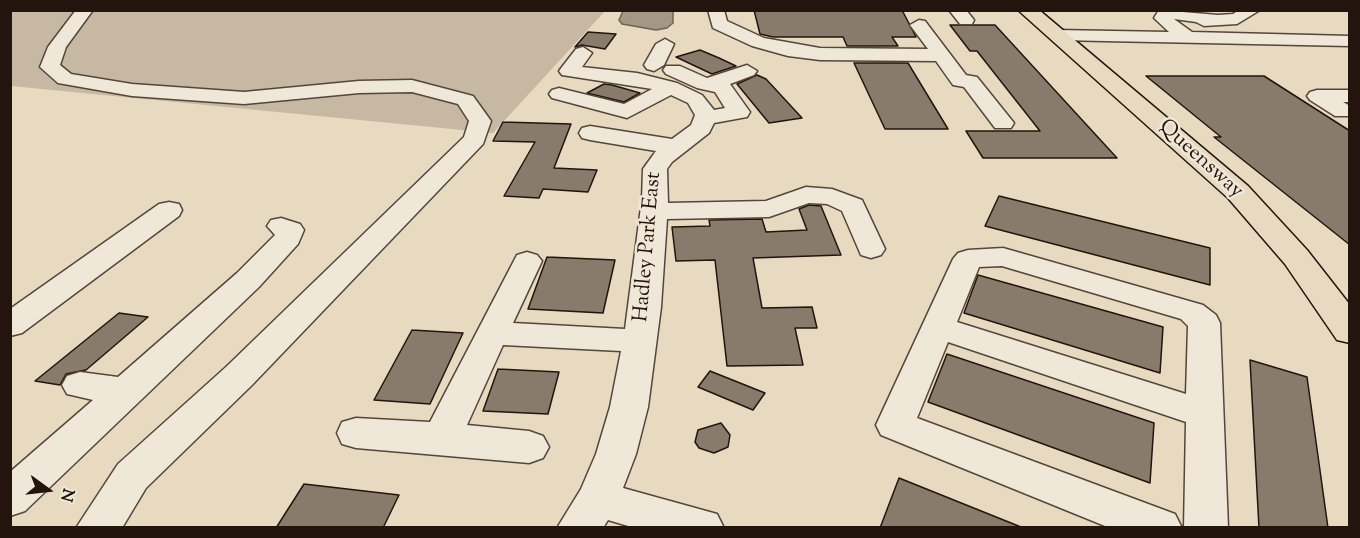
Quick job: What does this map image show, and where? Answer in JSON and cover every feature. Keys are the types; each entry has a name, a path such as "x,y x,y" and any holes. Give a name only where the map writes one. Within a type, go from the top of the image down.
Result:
{"main road":[{"name":"Queensway","path":"1028,10 1238,192 1296,257 1350,331"}],"street":[{"path":"85,10 57,47 50,67 65,79 132,90 243,98 359,87 412,86 466,100 480,121 475,139 239,376 132,476 98,528"},
{"path":"716,10 719,24 758,42 788,50 820,54 942,55"},
{"path":"1144,10 1166,19 1187,37"},
{"path":"1166,19 1237,19 1252,10"},
{"path":"919,25 960,81 970,81 1003,123"},
{"path":"1056,35 1350,40"},
{"path":"1320,41 1350,57"},
{"path":"654,77 664,44"},
{"path":"559,94 627,111 654,77 661,65 707,85 722,87 739,112 705,118 702,106 695,99 654,77 582,63"},
{"path":"707,85 747,71"},
{"name":"Hadley Park East","path":"588,513 616,454 629,407 640,341 657,162 701,128 705,118"},
{"path":"590,133 676,147"},
{"path":"654,211 769,209 806,195 832,197 853,206 871,249"},
{"path":"10,325 169,210"},
{"path":"10,498 248,280 288,238 290,230 282,226"},
{"path":"1160,528 895,425 968,259 1003,256 1192,312 1204,323 1206,528"},
{"path":"442,438 527,261"},
{"path":"938,327 1205,414"},
{"path":"492,333 640,341"},
{"path":"80,385 127,392"},
{"path":"356,433 442,438 530,447"},
{"path":"588,513 702,528"}],"shaded area":[{"path":"10,11 605,11 493,133 11,86"},
{"path":"623,11 673,11 673,23 667,28 656,30 622,24 619,20"}],"building":[{"path":"754,10 902,10 916,37 892,37 898,46 847,46 843,37 773,37 760,34"},
{"path":"950,25 995,25 1117,158 983,158 966,131 1040,131 977,51 970,51"},
{"path":"588,32 616,34 605,49 582,45 575,47"},
{"path":"700,50 736,66 712,74 676,57"},
{"path":"854,63 908,63 948,129 885,129"},
{"path":"757,75 766,79 802,118 769,123 737,84"},
{"path":"1146,76 1264,76 1350,131 1350,245 1214,137 1221,137"},
{"path":"604,84 640,93 624,102 587,93"},
{"path":"503,122 571,124 554,168 597,170 588,192 543,189 539,198 504,196 535,142 493,141"},
{"path":"999,196 1210,248 1210,285 985,226"},
{"path":"809,205 821,206 841,255 753,258 762,308 812,307 817,328 795,328 803,365 727,366 715,260 676,261 672,227 710,226 709,220 762,219 766,232 807,230 799,209"},
{"path":"547,257 615,260 603,313 528,309"},
{"path":"978,275 1163,327 1160,373 964,313"},
{"path":"119,313 148,317 86,370 66,374 60,385 35,381"},
{"path":"412,330 463,333 430,404 374,400"},
{"path":"947,354 1154,423 1150,483 928,402"},
{"path":"1250,360 1307,377 1328,528 1259,528"},
{"path":"498,369 559,372 548,414 483,411"},
{"path":"710,371 765,393 753,410 698,387"},
{"path":"721,423 730,435 728,447 714,453 699,448 695,442 698,430"},
{"path":"899,478 1021,527 1021,528 880,528"},
{"path":"304,484 399,495 383,528 276,528"}]}
